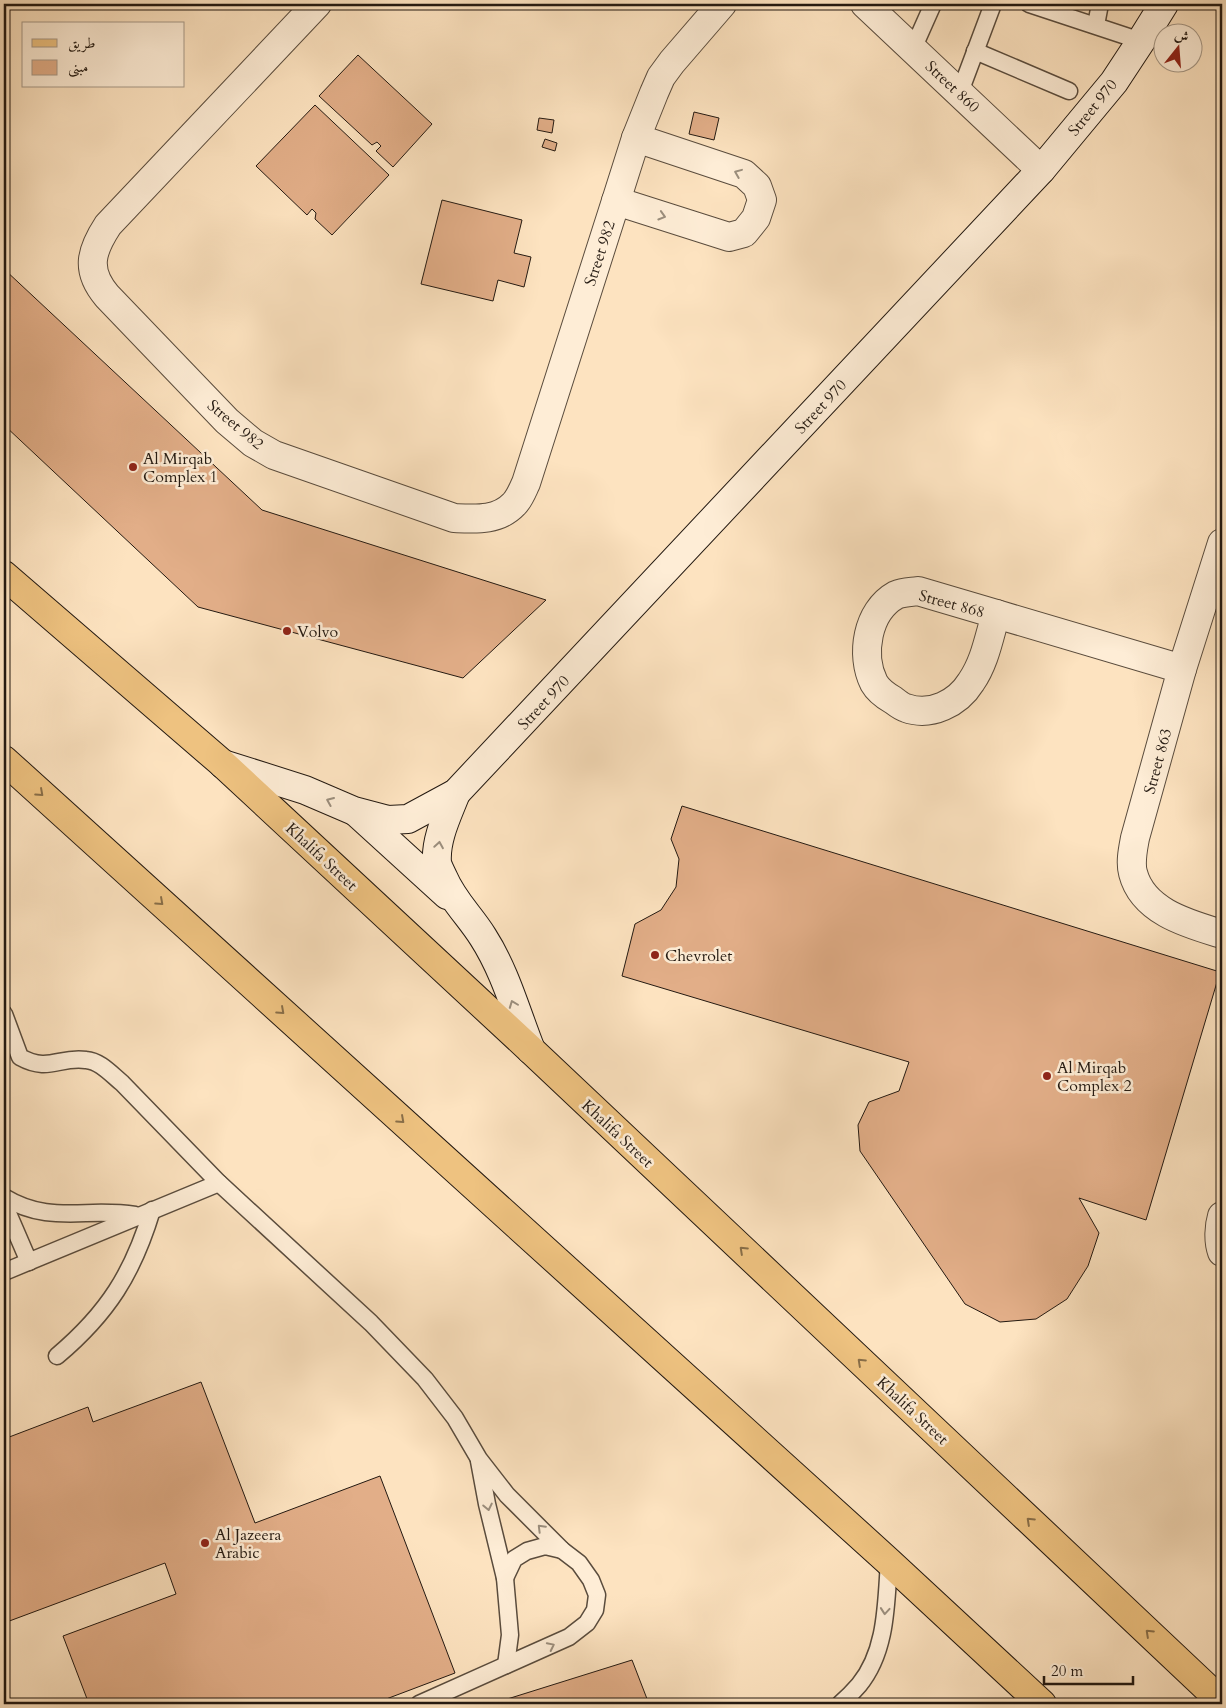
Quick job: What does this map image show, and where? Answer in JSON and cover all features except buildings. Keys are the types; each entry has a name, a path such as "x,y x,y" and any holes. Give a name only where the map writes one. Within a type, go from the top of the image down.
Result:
{"main road":[{"name":"Khalifa Street","path":"4,574 223,764 531,1050 1222,1702"},
{"path":"4,760 889,1562 1042,1704"}],"street":[{"name":"Street 982","path":"316,4 108,225 98,241 92,257 94,273 99,287 227,421 253,443 274,455 454,518 483,520 502,514 516,503 526,483 636,138 661,77 722,4"},
{"name":"Street 860","path":"865,4 1041,170"},
{"name":"Street 970","path":"223,764 305,790 354,811 388,820 408,819 456,793 1041,170 1114,82 1164,4"},
{"name":"Street 982","path":"616,202 729,237 744,233 756,218 762,200 757,186 744,174 636,138"},
{"name":"Street 863","path":"1222,543 1182,669 1135,838 1132,855 1133,872 1140,888 1153,904 1173,917 1222,934"},
{"name":"Street 868","path":"996,614 978,670 960,697 949,704 928,711 906,708 887,696 875,684 868,665 867,648 869,632 875,619 886,602 898,594 918,591 996,614 1182,669"},
{"name":"Street 970","path":"456,793 444,823 437,864 458,904 483,936 497,962 531,1050"},
{"path":"354,811 458,904"},
{"path":"1222,1216 1220,1247 1222,1252"}],"lane":[{"path":"913,49 933,4"},
{"path":"960,92 993,4"},
{"path":"1029,4 1141,41"},
{"path":"1096,25 1100,4"},
{"path":"975,51 1069,91"},
{"path":"4,1014 20,1057 31,1063 45,1065 86,1060 101,1066 122,1083 219,1183 371,1323 425,1378 455,1418 479,1459 507,1495 562,1550 579,1563 591,1580 597,1595 595,1610 588,1623 570,1637 419,1704"},
{"path":"4,1272 219,1183"},
{"path":"4,1197 29,1210 61,1215 108,1212 145,1213"},
{"path":"4,1204 29,1262"},
{"path":"57,1356 100,1314 117,1291 132,1265 144,1238 145,1213"},
{"path":"479,1459 487,1504 505,1578 510,1635 506,1665"},
{"path":"505,1578 514,1559 528,1551 545,1546 562,1550"},
{"path":"840,1704 860,1684 871,1666 879,1647 884,1627 889,1562"}],"place":[{"name":"Al Mirqab Complex 1","path":"133,467"},
{"name":"Volvo","path":"287,631"},
{"name":"Chevrolet","path":"655,955"},
{"name":"Al Mirqab Complex 2","path":"1047,1076"},
{"name":"Al Jazeera Arabic","path":"205,1543"}]}
